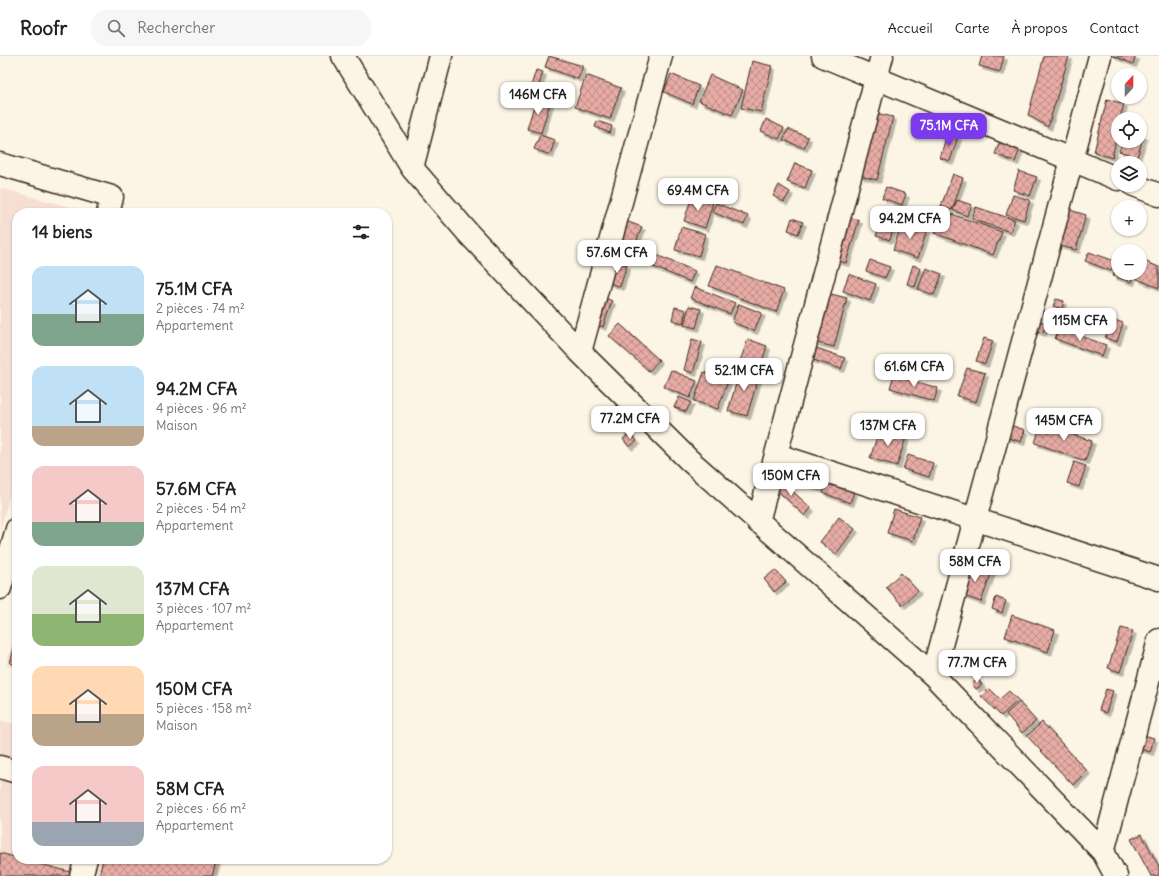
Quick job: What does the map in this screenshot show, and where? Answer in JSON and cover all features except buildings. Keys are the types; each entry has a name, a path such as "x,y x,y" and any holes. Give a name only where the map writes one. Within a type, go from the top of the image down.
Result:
{"street":[{"path":"343,56 412,168 468,233 580,352 689,460 933,675 1103,852 1116,876"},
{"path":"412,168 441,56"},
{"path":"580,352 661,56"},
{"path":"823,56 1111,176"},
{"path":"758,522 882,56"},
{"path":"933,675 1100,56"},
{"path":"0,164 112,197 109,208"},
{"path":"1147,190 1159,195"},
{"path":"777,455 1159,579"},
{"path":"0,588 12,546"},
{"path":"1103,852 1159,640"},
{"path":"0,767 12,771"},
{"path":"81,876 85,864"}],"shaded area":[{"path":"0,188 73,208 12,208 12,487 0,531"},
{"path":"12,644 12,668 6,666"},
{"path":"0,720 12,724 12,864 223,864 219,876 0,876"}]}
